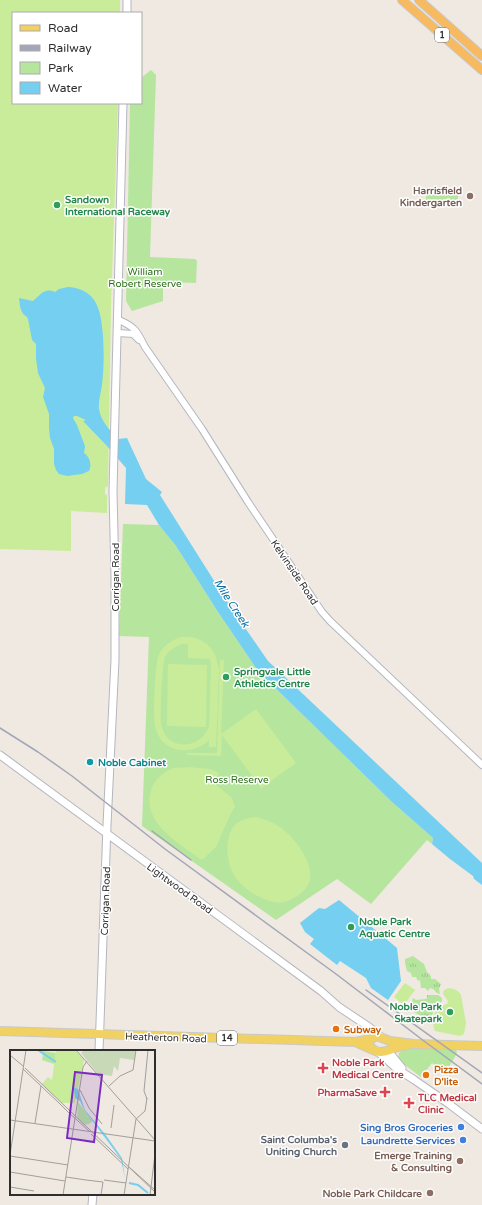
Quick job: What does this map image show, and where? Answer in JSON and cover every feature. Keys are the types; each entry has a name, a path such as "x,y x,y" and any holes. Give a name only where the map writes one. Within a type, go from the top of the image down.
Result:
{"highway":[{"name":"1","path":"402,0 482,70"},
{"name":"1","path":"419,0 482,56"}],"main road":[{"path":"127,12 128,0"},
{"name":"Corrigan Road","path":"99,1050 115,660 114,434 118,333 123,104"},
{"name":"Lightwood Road","path":"0,755 321,991 339,1007 381,1037"},
{"name":"Lightwood Road","path":"360,1022 371,1039"},
{"name":"Heatherton Road","path":"0,1031 355,1042 371,1039"},
{"name":"14","path":"371,1039 375,1036 392,1042 410,1045 482,1046"},
{"path":"381,1037 386,1044 388,1051 396,1062 413,1079"},
{"path":"371,1039 370,1045 397,1069 449,1104 482,1129"},
{"name":"Heatherton Road","path":"355,1042 375,1050"},
{"path":"396,1062 398,1052 410,1045"},
{"name":"14","path":"375,1050 383,1052 410,1045"},
{"path":"92,1205 93,1195"}],"street":[{"name":"Kelvinside Road","path":"118,320 130,325 135,330 322,612 482,765"},
{"name":"Kelvinside Road","path":"118,333 133,334 145,347"}],"green space":[{"name":"Sandown International Raceway","path":"0,0 120,0 120,12 12,12 12,104 118,104 111,306 108,486 105,488 105,494 107,495 107,513 71,511 71,551 0,549"},
{"name":"William Robert Reserve","path":"151,70 156,75 150,257 195,259 197,261 196,283 163,282 163,301 132,311 126,301 130,104 142,104 142,77"},
{"path":"426,187 458,188 458,204 426,203"},
{"name":"Ross Reserve","path":"123,524 159,525 176,546 258,671 392,802 433,838 432,844 427,840 371,904 337,879 276,920 142,826 149,637 119,636"},
{"path":"178,638 197,638 210,647 216,657 219,669 216,747 209,747 209,740 195,749 179,750 165,744 156,730 154,704 155,679 159,654 168,643","holes":["188,644 188,658 210,659 209,726 206,733 195,742 181,744 175,743 169,739 164,733 161,724 162,679 165,657 177,646"]},
{"path":"220,660 224,660 221,734 256,709 296,763 261,788 222,735 221,756 187,755 187,753 217,753"},
{"path":"168,664 207,665 206,727 167,726"},
{"path":"189,767 210,769 219,773 214,782 232,798 235,807 216,847 202,860 163,830 155,820 151,810 150,798 153,785 157,780 165,772 171,769"},
{"path":"256,817 266,820 287,832 303,852 307,860 310,868 309,883 302,892 290,900 283,902 271,901 253,893 236,878 230,866 227,851 229,836 232,829 240,821"},
{"path":"413,956 424,964 427,972 431,976 431,979 435,979 441,984 439,989 440,994 430,988 428,991 425,988 421,988 420,980 418,981 416,977 412,977 411,973 407,971 405,959"},
{"path":"405,983 415,990 404,1005 394,997"},
{"name":"Noble Park Skatepark","path":"449,988 456,990 461,995 466,1023 464,1034 460,1036 435,1031 434,1028 434,1014 438,1008 447,1004 448,1001 443,994 444,990"},
{"path":"427,995 438,995 442,998 442,1001 430,1017 421,1016 414,1012 417,1009 416,1007 411,1007 413,998 416,1000 426,999"},
{"path":"405,1048 456,1050 457,1052 447,1074 432,1063 421,1077 405,1065 402,1065 398,1059 399,1053"}],"water":[{"path":"68,287 86,292 92,297 99,310 104,354 103,379 99,406 100,414 104,422 118,439 127,438 146,479 162,492 160,495 230,606 268,661 482,863 482,885 474,879 473,876 432,844 433,838 392,802 258,671 176,546 159,525 147,505 125,504 126,468 83,421 86,420 77,416 74,416 73,418 85,446 84,453 90,461 89,471 82,474 67,476 59,474 56,470 54,464 54,449 50,438 49,414 43,397 45,388 38,373 36,344 32,340 28,319 22,311 19,298 33,301 45,291 48,290 55,292 59,289"},
{"path":"339,900 397,948 401,981 388,1000 371,988 366,978 340,961 337,965 310,944 314,939 305,932 300,923 319,908 325,909"}],"railway":[{"path":"0,728 72,776 165,849 336,974 482,1084"},
{"path":"152,831 191,860"},
{"path":"366,990 482,1073"}],"place":[{"name":"Harrisfield Kindergarten","path":"470,196"},
{"name":"Sandown International Raceway","path":"57,205"},
{"name":"Springvale Little Athletics Centre","path":"226,677"},
{"name":"Noble Cabinet","path":"90,762"},
{"name":"Noble Park Aquatic Centre","path":"351,927"},
{"name":"Noble Park Skatepark","path":"450,1012"},
{"name":"Subway","path":"336,1029"},
{"name":"Noble Park Medical Centre","path":"323,1068"},
{"name":"Pizza D'lite","path":"426,1075"},
{"name":"PharmaSave","path":"385,1092"},
{"name":"TLC Medical Clinic","path":"409,1103"},
{"name":"Sing Bros Groceries","path":"461,1127"},
{"name":"Laundrette Services","path":"463,1140"},
{"name":"Saint Columba's Uniting Church","path":"345,1145"},
{"name":"Emerge Training & Consulting","path":"460,1161"},
{"name":"Noble Park Childcare","path":"430,1193"}],"water label":[{"name":"Mile Creek","path":"232,603"}]}
